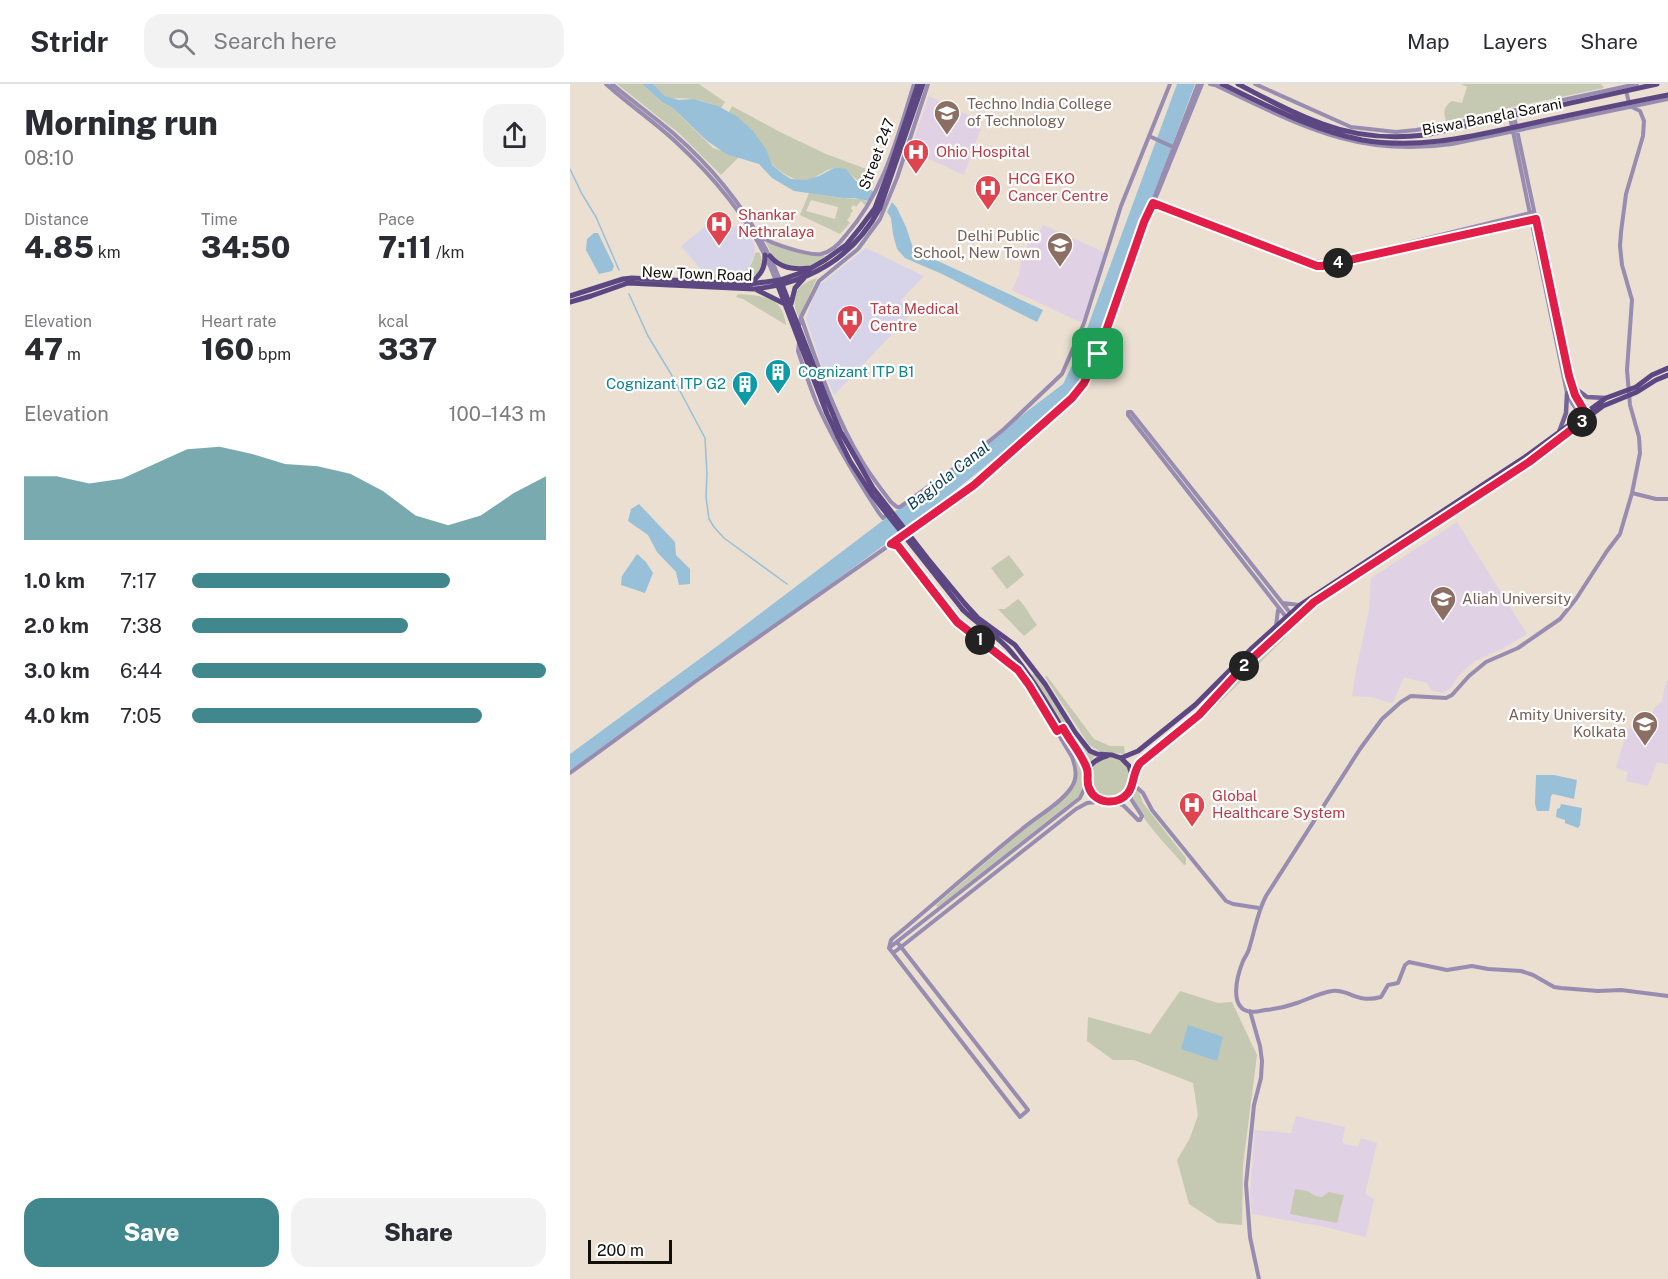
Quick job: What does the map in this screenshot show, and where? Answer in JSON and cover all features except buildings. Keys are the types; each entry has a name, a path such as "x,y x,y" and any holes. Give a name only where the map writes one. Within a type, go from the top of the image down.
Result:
{"main road":[{"path":"916,84 878,200 866,222 831,257 779,283 827,414 873,488 975,622 999,639 1012,653 1034,682 1060,730 1088,771"},
{"name":"New Town Road","path":"570,302 628,283 752,287 779,283 805,277 837,259 856,243 880,208 925,84"},
{"name":"Biswa Bangla Sarani","path":"1222,84 1309,125 1362,140 1399,143 1450,141 1668,97"},
{"name":"Biswa Bangla Sarani","path":"1238,84 1318,123 1366,135 1396,137 1425,135 1614,90 1626,91 1657,84"},
{"path":"864,214 866,222"},
{"path":"831,249 831,257"},
{"path":"752,287 762,273 767,255 786,267 813,268"},
{"path":"788,306 794,291 805,277"},
{"path":"570,296 632,278 752,287 788,306 840,434"},
{"path":"1107,756 1095,761 1088,771 1087,783 1091,793 1100,800 1112,802 1123,798 1140,763 1199,715 1300,605 1525,457 1559,432 1630,392 1652,375 1668,368"},
{"path":"1572,386 1587,397 1606,398 1640,391 1668,375"},
{"path":"1559,432 1566,414 1568,393"},
{"path":"964,608 1015,645 1045,684 1090,751 1121,758 1138,751 1195,705 1276,627 1529,462 1606,398"},
{"path":"1121,758 1129,766 1132,783"}],"street":[{"path":"606,84 676,142 722,185 767,255"},
{"path":"612,84 674,134 722,185 759,236 779,283"},
{"name":"Street 247","path":"831,249 843,240 864,214 881,183 916,84"},
{"path":"798,328 801,316 819,281 858,249 880,219 897,178 925,84"},
{"path":"800,342 798,351 817,403 857,479 883,518 966,460 1004,429 1062,374 1084,323 1121,206 1170,84"},
{"path":"1155,202 1171,146 1200,84"},
{"path":"570,773 974,485 1072,398 1082,387 1098,354 1144,222 1155,202 1200,84"},
{"path":"1213,84 1287,120 1354,142 1392,147 1436,146 1514,129"},
{"path":"1255,84 1347,126 1396,132 1446,125 1637,84"},
{"path":"1608,84 1614,90"},
{"path":"1626,91 1629,104 1640,111 1644,121 1640,148 1630,178 1621,232 1621,260 1632,305 1627,358 1632,411 1639,437 1640,453 1632,492 1618,537 1562,617 1518,648 1486,662 1452,695 1446,698 1414,695 1401,702 1382,719 1359,749 1268,892 1258,913 1249,948 1242,962 1236,995 1238,1004 1250,1011 1284,1007 1332,991 1371,1000 1380,997 1388,985 1398,983 1405,965 1409,962 1447,970 1472,966 1521,971 1554,987 1561,988 1621,990 1668,996"},
{"path":"1512,116 1568,393 1572,403 1585,416"},
{"path":"1150,137 1171,146"},
{"path":"1155,202 1313,261 1326,263 1532,213"},
{"path":"1155,202 1317,266 1533,220"},
{"path":"1533,220 1572,386 1585,416"},
{"path":"759,236 776,244 811,254 820,254 831,249"},
{"path":"801,316 829,391 852,443 877,484 897,507"},
{"path":"1130,411 1135,417 1282,603 1290,618 1278,608 1128,415 1128,412 1130,411"},
{"path":"1632,492 1668,499"},
{"path":"891,544 898,546 957,622 1018,670 1060,730 1076,767 1076,776 1070,790 889,943 889,948 1019,1116 1028,1111 897,942"},
{"path":"1282,603 1300,605"},
{"path":"1276,627 1278,608"},
{"path":"889,948 1080,798 1087,783"},
{"path":"1132,783 1226,901 1258,913"},
{"path":"1112,802 1123,805 1140,820 1142,816 1131,799 1132,783"},
{"path":"893,953 1076,809 1087,803 1105,801"},
{"path":"1250,1011 1262,1061 1261,1078 1254,1105 1246,1184 1250,1237 1259,1279"}],"shaded area":[{"name":"Techno India College of Technology","path":"929,96 983,122 964,175 910,150"},
{"name":"Shankar Nethralaya","path":"718,216 730,230 742,222 751,237 755,248 754,257 747,270 741,274 729,276 705,274 681,246"},
{"name":"Delhi Public School, New Town","path":"1043,225 1106,253 1082,323 1012,290 1030,239 1035,241"},
{"name":"Tata Medical Centre","path":"866,248 924,276 900,301 914,311 834,395 806,318 817,287"},
{"name":"Aliah University","path":"1457,522 1527,634 1504,648 1475,661 1460,674 1450,689 1442,693 1431,690 1427,683 1404,677 1393,703 1371,697 1352,696 1369,610 1371,578"},
{"name":"Amity University, Kolkata","path":"1668,681 1668,764 1657,762 1648,786 1626,781 1628,772 1616,768 1628,728 1647,733 1654,708 1662,702"},
{"path":"1296,1116 1345,1127 1342,1143 1358,1147 1361,1138 1377,1143 1365,1194 1374,1199 1366,1237 1326,1227 1252,1214 1250,1194 1255,1130 1291,1133"}],"green space":[{"path":"617,84 642,84 662,102 673,108 713,148 739,157 721,175 680,134"},
{"path":"653,84 699,84 725,102 721,108 707,102 666,97"},
{"path":"1461,84 1601,84 1604,88 1446,121 1444,112 1447,105 1452,101 1462,103 1467,87"},
{"path":"732,106 826,154 877,173 871,189 849,173 836,168 806,180 795,179 784,174 763,155 744,132 729,112"},
{"path":"809,193 862,199 867,202 865,205 861,201 856,207 853,205 851,208 853,211 847,220 850,223 840,234 800,215","holes":["811,200 838,207 835,219 806,211"]},
{"path":"766,242 809,256 826,256 811,265 796,267 781,263 772,256"},
{"path":"759,252 762,268 759,273 746,278 708,278 709,274 731,275 744,272 749,268 755,253"},
{"path":"817,278 799,318 794,304 796,293 804,284"},
{"path":"738,294 760,296 775,302 782,310 786,325 736,297"},
{"path":"1009,555 1024,575 1007,589 991,568"},
{"path":"1018,599 1037,625 1024,636 998,609 1005,609"},
{"path":"1285,632 1286,637 1186,733 1184,730 1198,719 1244,670"},
{"path":"1035,673 1091,754 1095,756 1087,765 1084,756 1031,676"},
{"path":"1047,676 1094,739 1110,746 1124,746 1125,754 1101,752 1089,745 1045,677"},
{"path":"1060,732 1080,762 1083,778 1079,796 938,907 936,905 1066,795 1076,780 1078,771 1076,762"},
{"path":"1110,758 1125,764 1131,779 1125,794 1110,800 1095,794 1089,779 1095,764"},
{"path":"1135,787 1143,803 1186,858 1186,864 1184,865 1156,834 1137,808 1133,799"},
{"path":"1180,991 1218,1003 1232,1002 1257,1055 1243,1165 1242,1225 1218,1223 1189,1204 1177,1160 1190,1138 1198,1115 1193,1083 1134,1060 1113,1060 1087,1041 1088,1017 1150,1034"},
{"path":"1295,1189 1320,1197 1329,1192 1344,1195 1337,1223 1290,1214"}],"water":[{"path":"642,84 653,84 665,96 679,100 694,99 718,106 738,117 753,131 766,149 772,165 791,179 806,180 834,168 840,168 846,169 856,181 874,192 868,201 794,191 772,178 759,164 726,154 706,140 673,108 662,102"},
{"name":"Bagjola Canal","path":"1177,84 1195,84 1090,367 1077,392 920,519 570,774 570,754 720,644 1063,384 1078,353"},
{"path":"892,202 906,227 913,248 921,256 938,261 1043,310 1037,322 905,258 897,249 891,218 887,212"},
{"path":"594,233 598,233 614,266 612,271 599,274 586,250 587,239"},
{"path":"639,504 675,542 676,555 690,569 690,584 679,585 676,572 657,552 648,535 628,521 631,509"},
{"path":"637,554 653,573 645,593 621,585 622,576"},
{"path":"1536,775 1554,775 1577,780 1574,799 1553,794 1549,811 1537,811 1535,804"},
{"path":"1561,804 1582,808 1578,828 1556,817 1557,809"},
{"path":"1188,1025 1223,1037 1217,1061 1181,1049"}],"waterway":[{"path":"570,169 596,217 619,270"},
{"path":"629,294 648,336 705,438 706,497 709,519 724,538 787,584"}],"place":[{"name":"Techno India College of Technology","path":"947,136"},
{"name":"Ohio Hospital","path":"916,175"},
{"name":"HCG EKO Cancer Centre","path":"988,211"},
{"name":"Shankar Nethralaya","path":"719,247"},
{"name":"Delhi Public School, New Town","path":"1060,268"},
{"name":"Tata Medical Centre","path":"850,341"},
{"name":"Cognizant ITP B1","path":"778,395"},
{"name":"Cognizant ITP G2","path":"745,407"},
{"name":"Aliah University","path":"1443,622"},
{"name":"Amity University, Kolkata","path":"1645,747"},
{"name":"Global Healthcare System","path":"1192,828"}],"route":[{"path":"1153,203 1317,266 1536,219 1569,376 1578,402 1585,412 1580,416 1584,420 1529,462 1314,602 1243,667 1199,715 1153,750 1137,766 1132,786 1127,794 1118,801 1112,802 1100,800 1091,793 1087,783 1088,771 1063,728 1057,731 1018,670 957,622 898,546 891,544 974,485 1072,398 1084,383 1098,354 1144,222 1153,203"}]}
